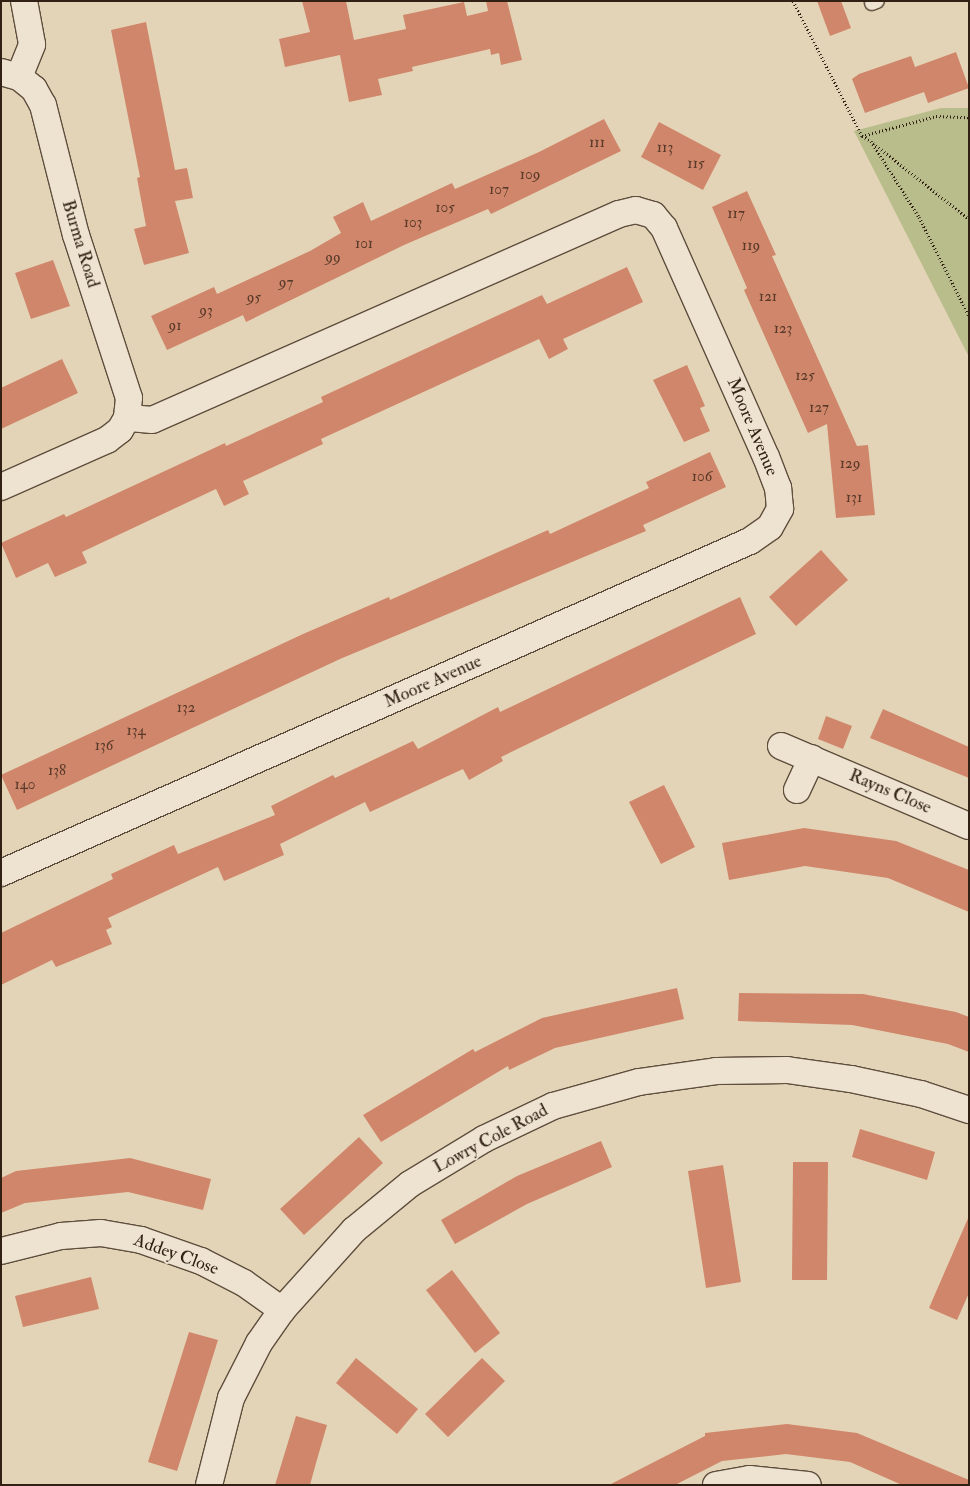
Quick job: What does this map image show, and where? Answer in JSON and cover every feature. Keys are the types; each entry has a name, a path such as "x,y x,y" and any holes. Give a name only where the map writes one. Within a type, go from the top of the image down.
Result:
{"street":[{"name":"Burma Road","path":"24,1 32,44 10,74 34,89 43,105 76,236 128,398 127,418"},
{"name":"Moore Avenue","path":"1,874 750,541 770,527 780,509 778,488 766,457 664,228 653,215 636,210 618,214 152,420 127,418"},
{"path":"1,487 107,440 120,430 127,418"},
{"name":"Rayns Close","path":"781,746 969,826"},
{"path":"797,790 812,758"},
{"name":"Lowry Cole Road","path":"209,1485 231,1398 259,1343 282,1310 354,1230 410,1184 484,1139 553,1106 639,1082 716,1071 787,1070 921,1094 969,1110"},
{"name":"Addey Close","path":"1,1251 61,1236 100,1233 141,1240 201,1261 244,1283 282,1310"},
{"path":"716,1485 749,1479 808,1485"}],"path":[{"path":"794,1 862,136 871,141 969,218"},
{"path":"862,136 936,116 969,117"},
{"path":"871,141 920,217 969,316"}],"green space":[{"path":"941,108 969,108 969,357 854,131"}],"building":[{"path":"302,1 346,1 354,40 406,29 403,15 464,2 467,16 488,11 486,1 507,1 522,60 501,65 499,53 491,55 490,49 412,67 413,71 378,79 382,95 349,102 340,55 285,67 279,39 310,32"},
{"path":"817,1 841,1 851,28 830,36"},
{"path":"146,22 175,170 187,168 193,198 175,201 189,253 144,265 134,229 146,226 137,178 140,177 111,30"},
{"path":"956,52 969,88 928,103 924,92 865,113 852,79 859,74 911,56 915,67"},
{"path":"604,119 621,151 491,214 488,209 404,245 246,322 243,315 167,350 151,316 214,287 217,294 310,251 341,233 333,217 363,202 371,221 452,183 455,189 539,152"},
{"path":"659,122 721,155 703,190 641,157"},
{"path":"747,191 776,255 772,256 857,446 868,445 875,515 836,518 827,424 808,433 744,290 747,288 712,207"},
{"path":"53,260 70,306 31,319 15,273"},
{"path":"627,267 643,302 563,339 568,349 549,359 539,339 321,439 323,444 243,481 249,494 224,506 216,489 82,552 87,563 55,577 48,563 16,578 1,543 64,514 66,517 225,443 226,446 323,402 321,397 542,295 547,304"},
{"path":"62,359 78,393 1,429 1,388"},
{"path":"687,365 705,406 700,408 710,431 684,442 653,380"},
{"path":"710,452 726,487 643,525 646,531 340,659 17,810 1,775 303,634 389,597 390,600 548,530 550,534 649,488 646,482"},
{"path":"821,550 848,580 796,626 769,597"},
{"path":"740,597 756,634 501,757 503,761 469,780 463,769 370,812 365,802 280,844 284,855 224,881 218,867 108,918 112,927 106,930 112,944 56,967 52,960 1,985 1,933 113,879 111,874 174,845 178,854 275,815 271,806 333,775 335,778 413,741 418,749 498,707 500,712"},
{"path":"883,709 969,747 969,778 870,738"},
{"path":"826,716 852,726 843,749 818,739"},
{"path":"664,785 695,847 661,864 629,802"},
{"path":"804,828 896,841 969,870 969,912 888,878 805,866 729,880 722,843"},
{"path":"677,988 684,1019 555,1048 509,1070 508,1066 381,1142 363,1115 473,1049 475,1052 542,1018"},
{"path":"739,993 863,994 956,1012 969,1017 969,1052 948,1044 852,1025 738,1021"},
{"path":"860,1129 935,1152 927,1180 852,1157"},
{"path":"359,1137 383,1163 304,1235 280,1209"},
{"path":"601,1141 612,1167 527,1204 455,1244 441,1220 517,1176"},
{"path":"130,1158 211,1179 203,1210 128,1192 25,1203 1,1213 1,1178 16,1171"},
{"path":"793,1162 828,1162 827,1280 792,1280"},
{"path":"723,1165 741,1282 706,1288 688,1171"},
{"path":"969,1216 969,1293 957,1320 929,1308"},
{"path":"452,1270 500,1333 475,1353 426,1290"},
{"path":"91,1277 99,1309 23,1327 15,1296"},
{"path":"189,1332 218,1340 177,1471 148,1462"},
{"path":"356,1358 418,1409 397,1434 336,1383"},
{"path":"482,1358 505,1381 448,1437 425,1414"},
{"path":"296,1416 327,1425 310,1485 275,1485"},
{"path":"787,1424 857,1433 969,1480 969,1485 902,1485 850,1462 786,1454 722,1461 675,1485 609,1485 705,1436 705,1433"}]}
